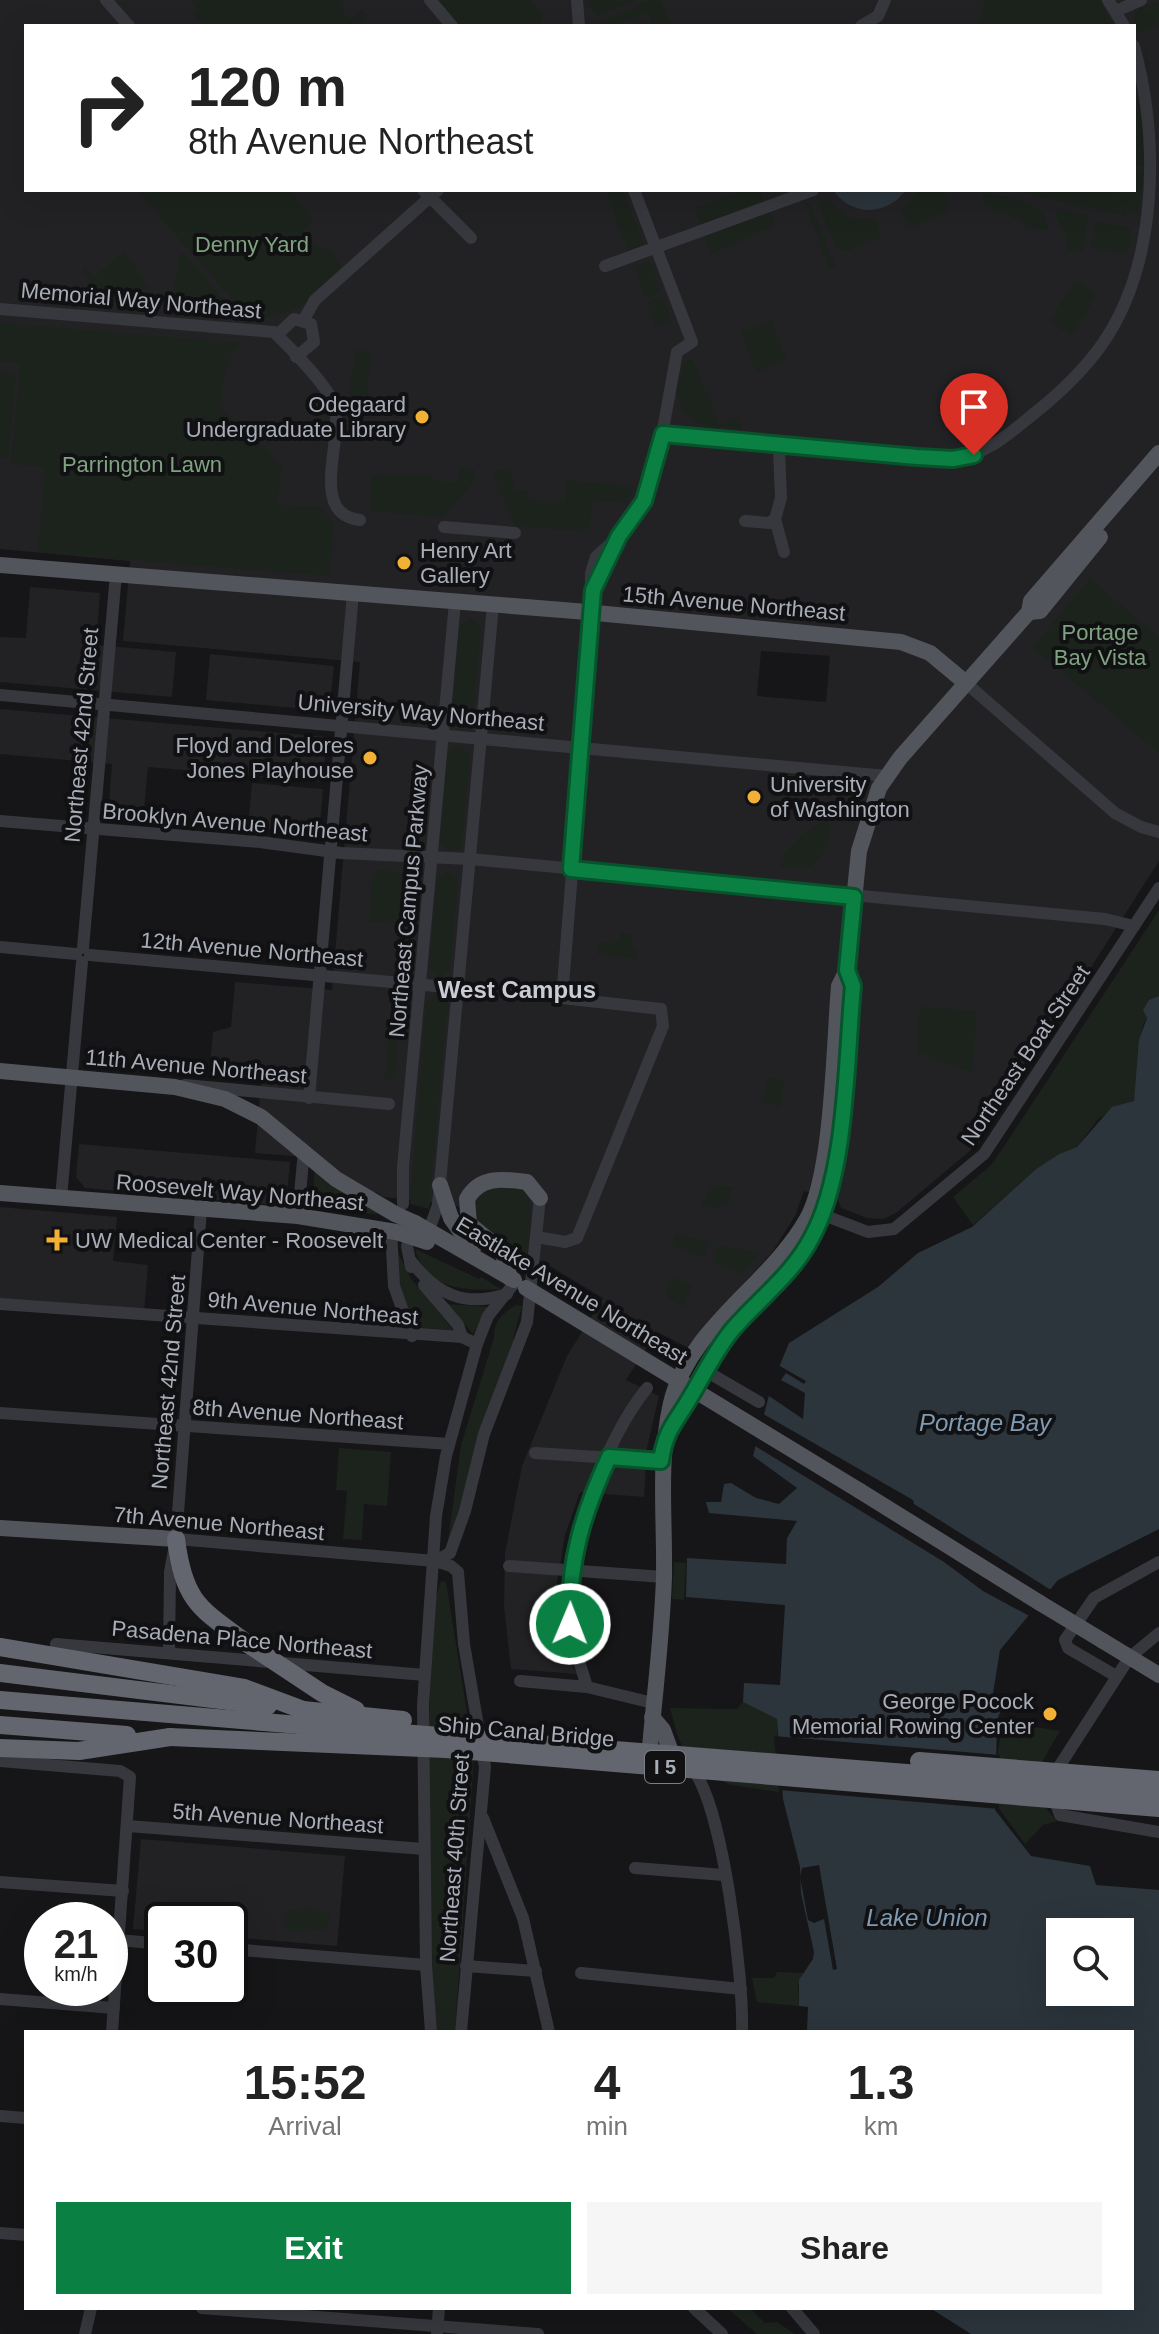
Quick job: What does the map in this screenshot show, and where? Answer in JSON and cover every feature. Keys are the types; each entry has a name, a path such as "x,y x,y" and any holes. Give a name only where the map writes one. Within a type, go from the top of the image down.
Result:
{"highway":[{"path":"176,1539 181,1576 191,1598 248,1644 322,1693 355,1710 455,1736"},
{"path":"0,1649 244,1688 302,1717"},
{"name":"I 5","path":"9,1674 302,1717"},
{"path":"0,1700 302,1717"},
{"name":"Ship Canal Bridge","path":"302,1717 455,1736 1159,1793"},
{"name":"Ship Canal Bridge","path":"302,1717 1159,1780"},
{"path":"0,1725 80,1742"},
{"name":"Ship Canal Bridge","path":"80,1742 170,1737 300,1739 1159,1808"},
{"path":"0,1748 80,1742"}],"main road":[{"path":"670,1424 732,1330 792,1267 817,1213 839,986 847,970 864,829 887,776 1029,612 1031,601 1159,453"},
{"path":"1029,612 1040,611 1159,468"},
{"name":"15th Avenue Northeast","path":"0,565 592,613 901,642 930,653 966,683"},
{"name":"11th Avenue Northeast","path":"0,1071 175,1087"},
{"path":"175,1087 237,1104 396,1220 476,1258"},
{"path":"515,1285 502,1251 469,1224 467,1199 479,1184 497,1180 527,1182 540,1198"},
{"path":"440,1185 451,1218 476,1258"},
{"name":"Roosevelt Way Northeast","path":"0,1193 201,1210 396,1220"},
{"path":"484,1747 649,1759 664,1577 661,1461 670,1424 671,1403 689,1359 780,1259 817,1213"},
{"name":"Eastlake Avenue Northeast","path":"476,1258 515,1285 1159,1675"},
{"name":"7th Avenue Northeast","path":"0,1528 176,1539"},
{"path":"627,1757 653,1710"},
{"path":"653,1710 674,1760"}],"street":[{"path":"106,0 127,24"},
{"path":"430,0 450,24"},
{"path":"577,0 579,24"},
{"path":"864,24 878,16 885,0"},
{"path":"1123,24 1112,6 1141,0"},
{"path":"663,434 953,459 982,452 1003,439 1063,390 1095,354 1120,315 1139,271 1153,204 1157,145 1149,87 1136,51"},
{"path":"304,319 315,300 430,192 471,238"},
{"path":"537,1237 565,1242 577,1238 663,1026 661,1009 562,998 593,590 619,536 644,501 663,434 677,352 692,342 635,192"},
{"path":"605,266 808,192"},
{"name":"Memorial Way Northeast","path":"0,309 271,331 277,335"},
{"path":"304,319 290,321 277,335 330,396 336,413 333,500 343,514 360,520"},
{"path":"296,357 310,347 315,337 314,328 304,319"},
{"path":"779,450 781,498 775,519 784,552"},
{"path":"745,521 769,523 775,519"},
{"path":"444,527 515,533"},
{"name":"Northeast 42nd Street","path":"61,1198 116,574"},
{"path":"309,1098 353,593"},
{"name":"Northeast Campus Parkway","path":"412,1336 394,1286 396,1220 421,985 455,602"},
{"path":"423,1232 436,1214 440,1185 493,605"},
{"name":"15th Avenue Northeast","path":"966,683 1115,813 1141,827 1159,832"},
{"name":"University Way Northeast","path":"0,695 887,776"},
{"name":"Brooklyn Avenue Northeast","path":"0,821 330,851 470,859 1105,919 1134,926"},
{"name":"Northeast Boat Street","path":"817,1213 868,1232 894,1229 984,1154 1159,888"},
{"name":"12th Avenue Northeast","path":"0,947 458,988"},
{"name":"11th Avenue Northeast","path":"175,1087 194,1084 389,1104"},
{"path":"298,1216 304,1150"},
{"name":"Northeast 40th Street","path":"435,1561 450,1553 465,1511 484,1434 523,1335 530,1308 540,1198"},
{"name":"Northeast 42nd Street","path":"169,1653 170,1572 176,1539 201,1210"},
{"path":"407,1246 419,1279 458,1325 462,1337"},
{"path":"410,1260 430,1284 454,1298 485,1300 515,1285"},
{"name":"Northeast 40th Street","path":"431,2030 424,1849 425,1675 427,1602 435,1561 436,1516 449,1444 477,1344 488,1316 515,1285"},
{"name":"9th Avenue Northeast","path":"0,1304 412,1336 462,1337 477,1344"},
{"path":"704,1370 759,1402"},
{"path":"587,1687 570,1624 572,1570 582,1516 625,1415 647,1388"},
{"name":"8th Avenue Northeast","path":"0,1413 449,1444"},
{"path":"535,1453 661,1461"},
{"name":"7th Avenue Northeast","path":"176,1539 435,1561"},
{"name":"Northeast 40th Street","path":"435,1561 455,1568 460,1579 464,1644 484,1747 482,1815 461,2030"},
{"path":"1116,1676 1068,1648 1066,1637 1094,1598 1159,1562"},
{"path":"509,1566 664,1577"},
{"path":"1159,1633 1129,1658 1048,1784 1060,1815 1159,1832"},
{"name":"Pasadena Place Northeast","path":"56,1644 425,1675"},
{"path":"520,1681 587,1687 653,1710"},
{"path":"649,1759 674,1760 693,1769 703,1787 724,1875 741,1989 742,2030"},
{"path":"0,1761 120,1771 131,1780 122,1902"},
{"path":"482,1815 513,1887 549,2030"},
{"name":"5th Avenue Northeast","path":"128,1826 424,1849"},
{"path":"635,1868 724,1875"},
{"path":"0,1882 123,1891"},
{"path":"248,1950 426,1965"},
{"path":"466,1966 536,1971"},
{"path":"581,1973 741,1989"},
{"path":"0,1999 114,2008 112,2030"},
{"path":"0,2116 24,2118"},
{"path":"0,2233 24,2235"},
{"path":"85,2334 91,2310"},
{"path":"223,2310 437,2330 538,2334"},
{"path":"437,2330 439,2310"},
{"path":"696,2310 722,2334"},
{"path":"794,2310 814,2334"}],"shaded area":[{"name":"University of Washington","path":"0,0 1159,0 1159,861 978,1144 896,1213 883,1219 867,1218 841,1208 838,1200 804,1191 795,1216 773,1251 687,1347 657,1332 626,1380 659,1396 647,1448 644,1497 580,1492 565,1535 557,1583 557,1631 566,1658 578,1674 511,1669 504,1606 505,1553 522,1466 567,1356 603,1298 478,1223 458,1206 384,1197 376,1192 366,1208 317,1158 255,1153 261,1082 209,1077 213,1032 231,1027 235,982 332,990 360,662 123,641 130,561 0,549","holes":["761,651 830,656 826,702 757,696"]},
{"path":"30,587 100,593 96,645 176,652 172,697 0,682 0,637 26,638"},
{"path":"210,654 334,666 329,711 206,700"},
{"path":"0,709 327,737 323,782 148,767 143,818 108,815 112,764 0,754"},
{"path":"252,783 323,789 319,834 248,828"},
{"path":"79,1144 290,1162 287,1194 276,1205 85,1188 76,1177"},
{"name":"UW Medical Center - Roosevelt","path":"0,1207 117,1217 113,1261 148,1265 144,1312 0,1302"},
{"path":"141,1839 345,1856 337,1946 248,1939 248,1902 144,1902 144,1930 133,1929"}],"green space":[{"path":"191,0 342,0 344,3 340,8 350,20 362,10 367,16 357,24 205,24 191,13 198,9"},
{"path":"434,0 530,0 543,14 540,24 454,24"},
{"path":"586,0 637,0 597,16 586,1"},
{"path":"651,0 660,0 671,24 653,24 647,13 618,24 597,24"},
{"path":"985,0 1099,0 1112,24 979,24"},
{"path":"1159,1 1159,24 1139,32 1134,24 1134,10"},
{"path":"1136,104 1141,105 1144,165 1136,167"},
{"path":"1136,172 1143,172 1139,214 1126,211 1126,216 1019,192 1126,192 1126,202 1128,192 1136,192"},
{"name":"Denny Yard","path":"139,192 292,192 314,219 303,230 321,251 328,246 342,269 324,290 299,307 272,316 245,315"},
{"path":"607,192 624,192 644,245 628,251"},
{"path":"738,192 762,192 764,201 701,224 694,208"},
{"path":"916,192 944,192 949,208 946,213 910,226 901,211"},
{"path":"981,192 1031,205 1045,218 1048,229 1037,229 984,204"},
{"path":"827,199 849,217 877,220 881,238 846,251 836,249 819,204"},
{"path":"810,203 836,267 830,270 805,204"},
{"path":"1059,209 1088,215 1083,252 1068,250 1067,239 1055,215"},
{"path":"770,213 775,226 711,254 705,237"},
{"path":"1096,221 1131,228 1131,244 1125,254 1090,247"},
{"path":"124,251 150,288 97,300 82,269 85,267 94,277"},
{"path":"184,253 232,308 232,313 172,306 179,255"},
{"path":"649,260 661,292 645,298 634,267"},
{"path":"1074,280 1097,294 1072,336 1049,322"},
{"path":"663,296 672,319 655,326 647,302"},
{"path":"771,320 787,360 756,372 741,332"},
{"name":"Parrington Lawn","path":"0,323 241,343 228,364 218,404 246,435 250,434 281,465 278,505 319,506 333,522 330,576 38,552 45,467 11,464 20,363 0,361"},
{"path":"355,349 371,353 365,415 347,413"},
{"path":"692,359 720,424 739,417 742,429 702,425 683,412 676,391 684,362"},
{"path":"0,372 16,373 8,459 0,458"},
{"path":"460,468 475,470 475,480 444,517 369,511 372,475 432,475 432,480 458,483"},
{"path":"512,468 513,489 529,491 529,500 565,502 567,480 634,486 626,503 592,500 590,527 583,531 516,526 495,480 496,470"},
{"name":"Portage Bay Vista","path":"1090,578 1159,637 1159,753 1032,647"},
{"path":"471,618 481,628 473,717 462,726 451,716 459,626"},
{"path":"459,745 470,755 462,844 457,850 448,851 440,842 447,753"},
{"path":"828,818 830,832 827,844 812,867 781,867 779,861 800,836"},
{"path":"373,870 412,873 408,923 369,922"},
{"path":"448,871 458,880 450,970 439,978 429,968 437,878"},
{"path":"1159,910 1159,996 1143,1025 1134,1101 1099,1118 1077,1147 1036,1169 973,1225 953,1197 991,1165"},
{"path":"621,933 632,934 631,944 638,952 638,959 597,954 600,942 618,941"},
{"path":"438,994 448,1002 429,1209 410,1204 426,1001"},
{"path":"920,1007 977,1011 972,1073 918,1052"},
{"path":"390,1022 400,1023 395,1081 384,1080"},
{"path":"767,1078 784,1080 780,1110 775,1110 775,1103 764,1104"},
{"path":"315,1167 388,1215 312,1209"},
{"path":"710,1185 734,1187 727,1204 722,1203 720,1209 702,1205"},
{"path":"523,1186 530,1212 530,1259 525,1264 480,1230 470,1207 484,1187"},
{"path":"676,1234 710,1242 704,1258 672,1245"},
{"path":"719,1245 760,1253 742,1274 712,1261"},
{"path":"415,1249 479,1279 481,1277 501,1289 461,1288 438,1280 428,1273"},
{"path":"397,1251 412,1280 453,1330 414,1327 398,1284"},
{"path":"672,1277 692,1286 683,1307 664,1295"},
{"path":"447,1304 488,1307 473,1334"},
{"path":"516,1305 522,1306 513,1339 516,1341 476,1442 455,1530 448,1541 461,1445 497,1322"},
{"path":"339,1448 391,1452 387,1506 364,1504 362,1540 343,1539 347,1491 336,1490"},
{"path":"674,1562 686,1563 684,1600 672,1599"},
{"path":"441,1581 446,1582 474,1756 455,2030 437,2030 429,1924 427,1814 436,1597"},
{"path":"743,1702 777,1719 779,1792 731,1785 693,1769 678,1737 670,1708 737,1709"},
{"path":"1003,1722 1060,1731 1038,1776 1041,1798 1057,1821 1043,1825 1025,1844 998,1807 995,1771"},
{"path":"315,1908 330,1916 326,1929 291,1932 285,1928 283,1915 287,1910"},
{"path":"777,1972 803,1973 798,1986 799,2006 757,2002 752,1978 774,1978"},
{"path":"729,2310 752,2310 765,2323 777,2322 795,2334 757,2334"}],"water":[{"path":"835,192 904,192 880,209 859,209"},
{"name":"Portage Bay","path":"1159,996 1159,1529 1058,1580 1000,1650 992,1700 1003,1703 997,1721 995,1810 1031,1856 1090,1866 1096,1885 1159,1890 1159,2334 971,2334 933,2310 1134,2310 1134,2030 807,2030 808,2007 799,2006 799,1980 813,1959 814,1952 801,1893 800,1867 783,1799 777,1719 743,1702 744,1683 780,1685 785,1605 686,1597 687,1558 786,1564 787,1538 797,1521 709,1513 706,1502 721,1502 724,1484 731,1483 756,1498 779,1504 797,1488 753,1456 772,1384 789,1343 878,1287 918,1253 972,1227 1036,1169 1077,1147 1112,1107 1134,1101 1139,1040 1147,1018 1143,1010 1149,1000"}],"pier":[{"path":"778,1365 806,1381 804,1384 786,1373 781,1380 805,1393 803,1419 766,1394"},
{"path":"760,1412 913,1500 914,1504 1054,1592 1033,1618 983,1591 944,1562 752,1444"},
{"path":"774,1736 1000,1755 999,1809 779,1790"},
{"path":"819,1865 837,1969 833,1970 824,1919 814,1923 808,1920 800,1877 802,1868"}],"place":[{"name":"Odegaard Undergraduate Library","path":"422,417"},
{"name":"Henry Art Gallery","path":"404,563"},
{"name":"Floyd and Delores Jones Playhouse","path":"370,758"},
{"name":"University of Washington","path":"754,797"},
{"name":"UW Medical Center - Roosevelt","path":"57,1240"},
{"name":"George Pocock Memorial Rowing Center","path":"1050,1714"}],"district":[{"name":"West Campus","path":"517,990"}],"route":[{"path":"570,1624 572,1570 582,1516 609,1457 661,1461 670,1424 684,1407 704,1370 732,1330 792,1267 818,1227 835,1170 853,986 847,970 854,897 571,869 593,590 619,536 644,501 663,434 917,457 953,459 974,455"}],"water label":[{"name":"Lake Union","path":"927,1918"}]}
